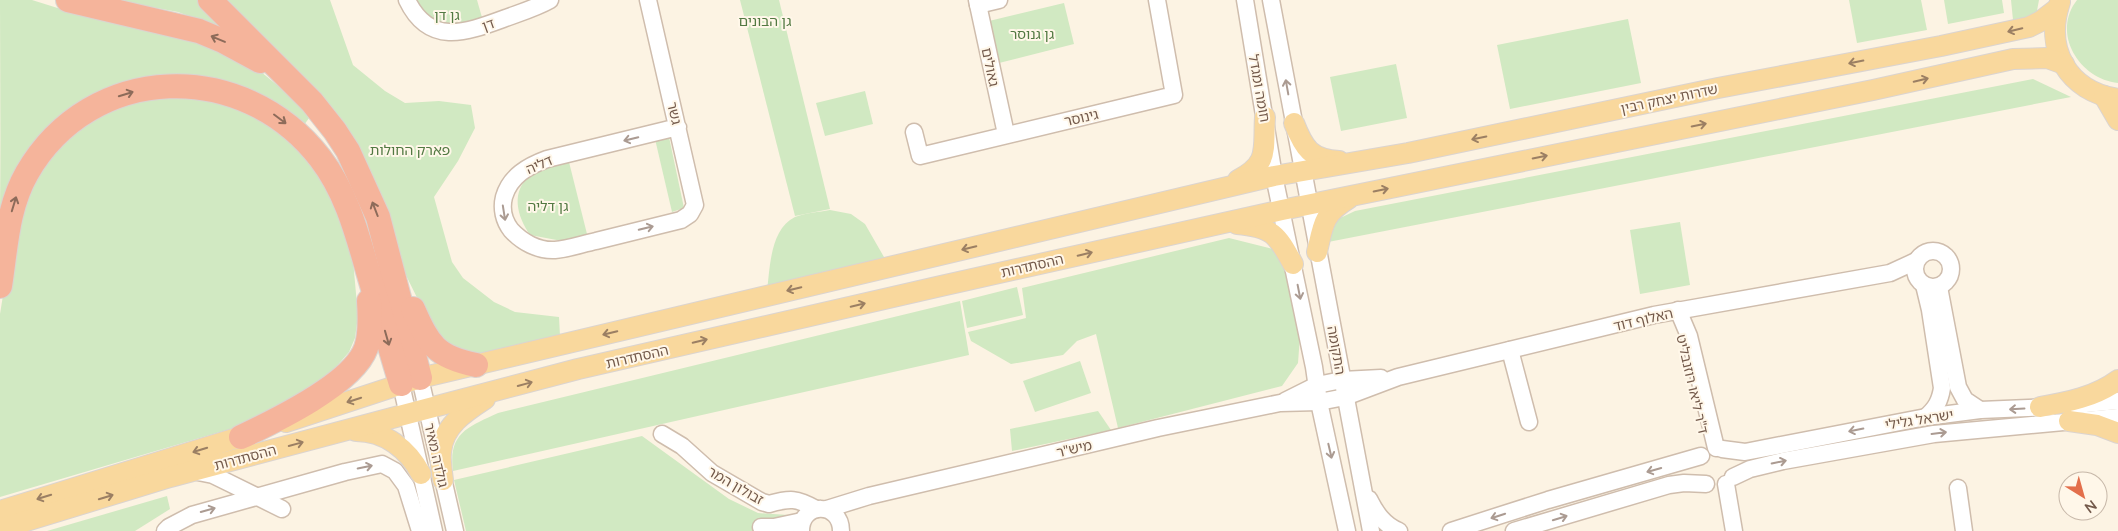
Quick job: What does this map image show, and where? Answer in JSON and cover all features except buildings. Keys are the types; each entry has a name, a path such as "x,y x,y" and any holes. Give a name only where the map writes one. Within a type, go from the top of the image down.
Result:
{"highway":[{"path":"68,0 199,31 223,41 260,61 303,94"},
{"path":"210,0 324,116 351,157 376,209 389,255 410,381"},
{"path":"0,286 8,223 19,188 36,160 63,129 84,114 123,95 161,87 197,87 231,93 262,106 292,128 320,158 342,194 352,215 364,260 410,381"},
{"path":"389,255 425,336 436,350 454,359 476,365"},
{"path":"241,437 304,404 343,376 362,356 366,347 369,324 364,260"}],"main road":[{"path":"2059,4 2055,17 2054,38 2059,58 2079,83 2090,90 2111,97 2118,120"},
{"name":"שדרות יצחק רבין","path":"1274,176 1408,153 1718,88 2029,27 2041,21 2059,4"},
{"path":"1282,210 1873,90 2013,59 2046,58 2064,64"},
{"path":"1213,190 1252,173 1260,165 1264,150 1265,117"},
{"path":"1294,123 1301,142 1306,149 1325,160 1354,162"},
{"name":"ההסתדרות","path":"0,511 241,437 410,381 1274,176"},
{"path":"1317,252 1324,221 1330,211 1354,196"},
{"name":"ההסתדרות","path":"0,529 193,471 417,411 616,361 1282,210"},
{"path":"1225,222 1250,225 1270,231 1282,243 1294,264"},
{"path":"2040,408 2090,396 2118,380"},
{"path":"443,480 441,453 444,439 452,423 472,407 501,390"},
{"path":"2069,421 2097,425 2118,433"},
{"path":"342,432 359,431 383,436 403,449 421,474"}],"street":[{"name":"דן","path":"407,0 416,16 424,24 441,31 453,32 470,31 550,0"},
{"name":"גשר","path":"648,0 695,205 690,214 681,220"},
{"path":"977,2 999,0"},
{"name":"גינוסר","path":"914,132 920,156 1174,95 1157,0"},
{"name":"חומה ומגדל","path":"1245,0 1274,176"},
{"name":"חומה ומגדל","path":"1271,0 1302,170"},
{"name":"גאולים","path":"977,2 1006,134"},
{"name":"דליה","path":"678,127 533,164 522,170 506,191 503,201 503,213 506,223 521,240 532,246 554,250 681,220"},
{"name":"התקומה","path":"1302,170 1371,531"},
{"name":"התקומה","path":"1274,176 1294,264 1319,402 1347,531"},
{"path":"1926,283 1948,280 1951,275 1951,264 1944,254 1932,251 1920,256 1915,266 1926,283 1958,387 1966,400 1980,410"},
{"name":"האלוף דוד","path":"1345,397 1398,377 1654,315 1890,273 1916,261"},
{"name":"האלוף דוד","path":"1890,273 1926,283"},
{"path":"1926,283 1942,388 1940,400 1926,417"},
{"name":"ד\"ר ליאו רוזנבליט","path":"1678,310 1689,336 1712,451"},
{"path":"1510,350 1529,422"},
{"name":"האלוף דוד","path":"1317,385 1342,380 1398,377"},
{"name":"גולדה מאיר","path":"410,381 417,411 443,480 455,531"},
{"name":"מיש\"ר","path":"1280,403 1317,385"},
{"name":"מיש\"ר","path":"774,528 810,518 869,496 1158,428 1280,403 1319,402 1345,397"},
{"name":"ישראל גלילי","path":"1451,531 1712,451 1745,452 1926,417 1980,410 2040,408 2118,401"},
{"name":"גולדה מאיר","path":"417,411 421,474 434,531"},
{"name":"ישראל גלילי","path":"1514,531 1669,485 1684,482 1720,483 1750,469 1783,461 1934,434 2118,417"},
{"name":"זבולון המר","path":"662,434 682,446 712,473 762,502 769,504 790,499 805,503 810,518"},
{"path":"1712,451 1731,456 1734,461 1735,466 1720,483 1702,480 1697,468 1712,451"},
{"path":"165,531 169,526 192,514 382,464 395,471 406,486 420,531"},
{"path":"193,471 213,475 282,508"},
{"path":"1720,483 1732,523"},
{"path":"1362,485 1376,513 1385,522 1399,531"},
{"path":"1958,488 1964,531"},
{"path":"810,518 833,512 841,527 869,496"},
{"path":"420,531 427,498"},
{"path":"1338,531 1342,517 1341,501"}],"green space":[{"path":"0,0 32,0 64,10 136,25 213,47 260,71 312,114 304,125 266,100 113,91 0,210"},
{"path":"114,0 199,0 232,32 178,12"},
{"name":"פארק החולות","path":"219,0 330,0 353,65 385,91 405,103 439,101 471,105 475,128 458,161 434,197 452,262 463,278 494,302 515,312 559,317 560,336 492,356 461,353 445,344 433,330 395,253 369,172"},
{"name":"גן דן","path":"411,0 477,0 483,21 439,28"},
{"name":"גן הבונים","path":"740,0 779,0 830,209 795,216"},
{"path":"1849,0 1921,0 1927,30 1857,43"},
{"path":"1944,0 2002,0 2004,13 1948,24"},
{"path":"2011,0 2039,0 2036,16 2013,20"},
{"path":"2077,0 2118,0 2118,83 2104,80 2091,73 2081,64 2073,52 2068,40 2067,26 2070,13"},
{"name":"גן גנוסר","path":"1064,3 1074,44 999,63 989,21"},
{"path":"1628,19 1641,83 1510,109 1497,45"},
{"path":"1396,64 1407,118 1341,131 1330,77"},
{"path":"2033,79 2071,97 1323,243 1336,220 1355,211"},
{"path":"161,87 273,119 330,189 353,260 358,316 355,338 349,352 336,367 318,382 288,403 237,427 0,497 0,314 5,283 8,223 53,140"},
{"path":"865,91 873,124 825,136 816,103"},
{"path":"669,137 684,208 672,212 655,139"},
{"name":"גן דליה","path":"569,162 587,234 562,241 530,235 519,212 518,196 520,188 531,175"},
{"path":"830,210 851,214 865,224 888,264 767,291 773,250 780,230 795,217"},
{"path":"1680,222 1690,285 1640,294 1630,230"},
{"path":"1229,238 1281,251 1300,336 1298,363 1282,386 1118,428 1096,334 1077,341 1063,355 1011,364 971,341 968,332 1026,318 1022,288"},
{"path":"1017,287 1023,315 967,328 962,301"},
{"path":"960,301 969,355 453,471 452,458 454,448 462,433 469,427 498,413"},
{"path":"1080,361 1091,393 1035,412 1023,381"},
{"path":"1098,411 1111,430 1012,451 1010,429"},
{"path":"642,436 729,499 758,513 788,515 784,531 466,531 454,480"},
{"path":"167,496 170,509 135,531 47,531"}]}
